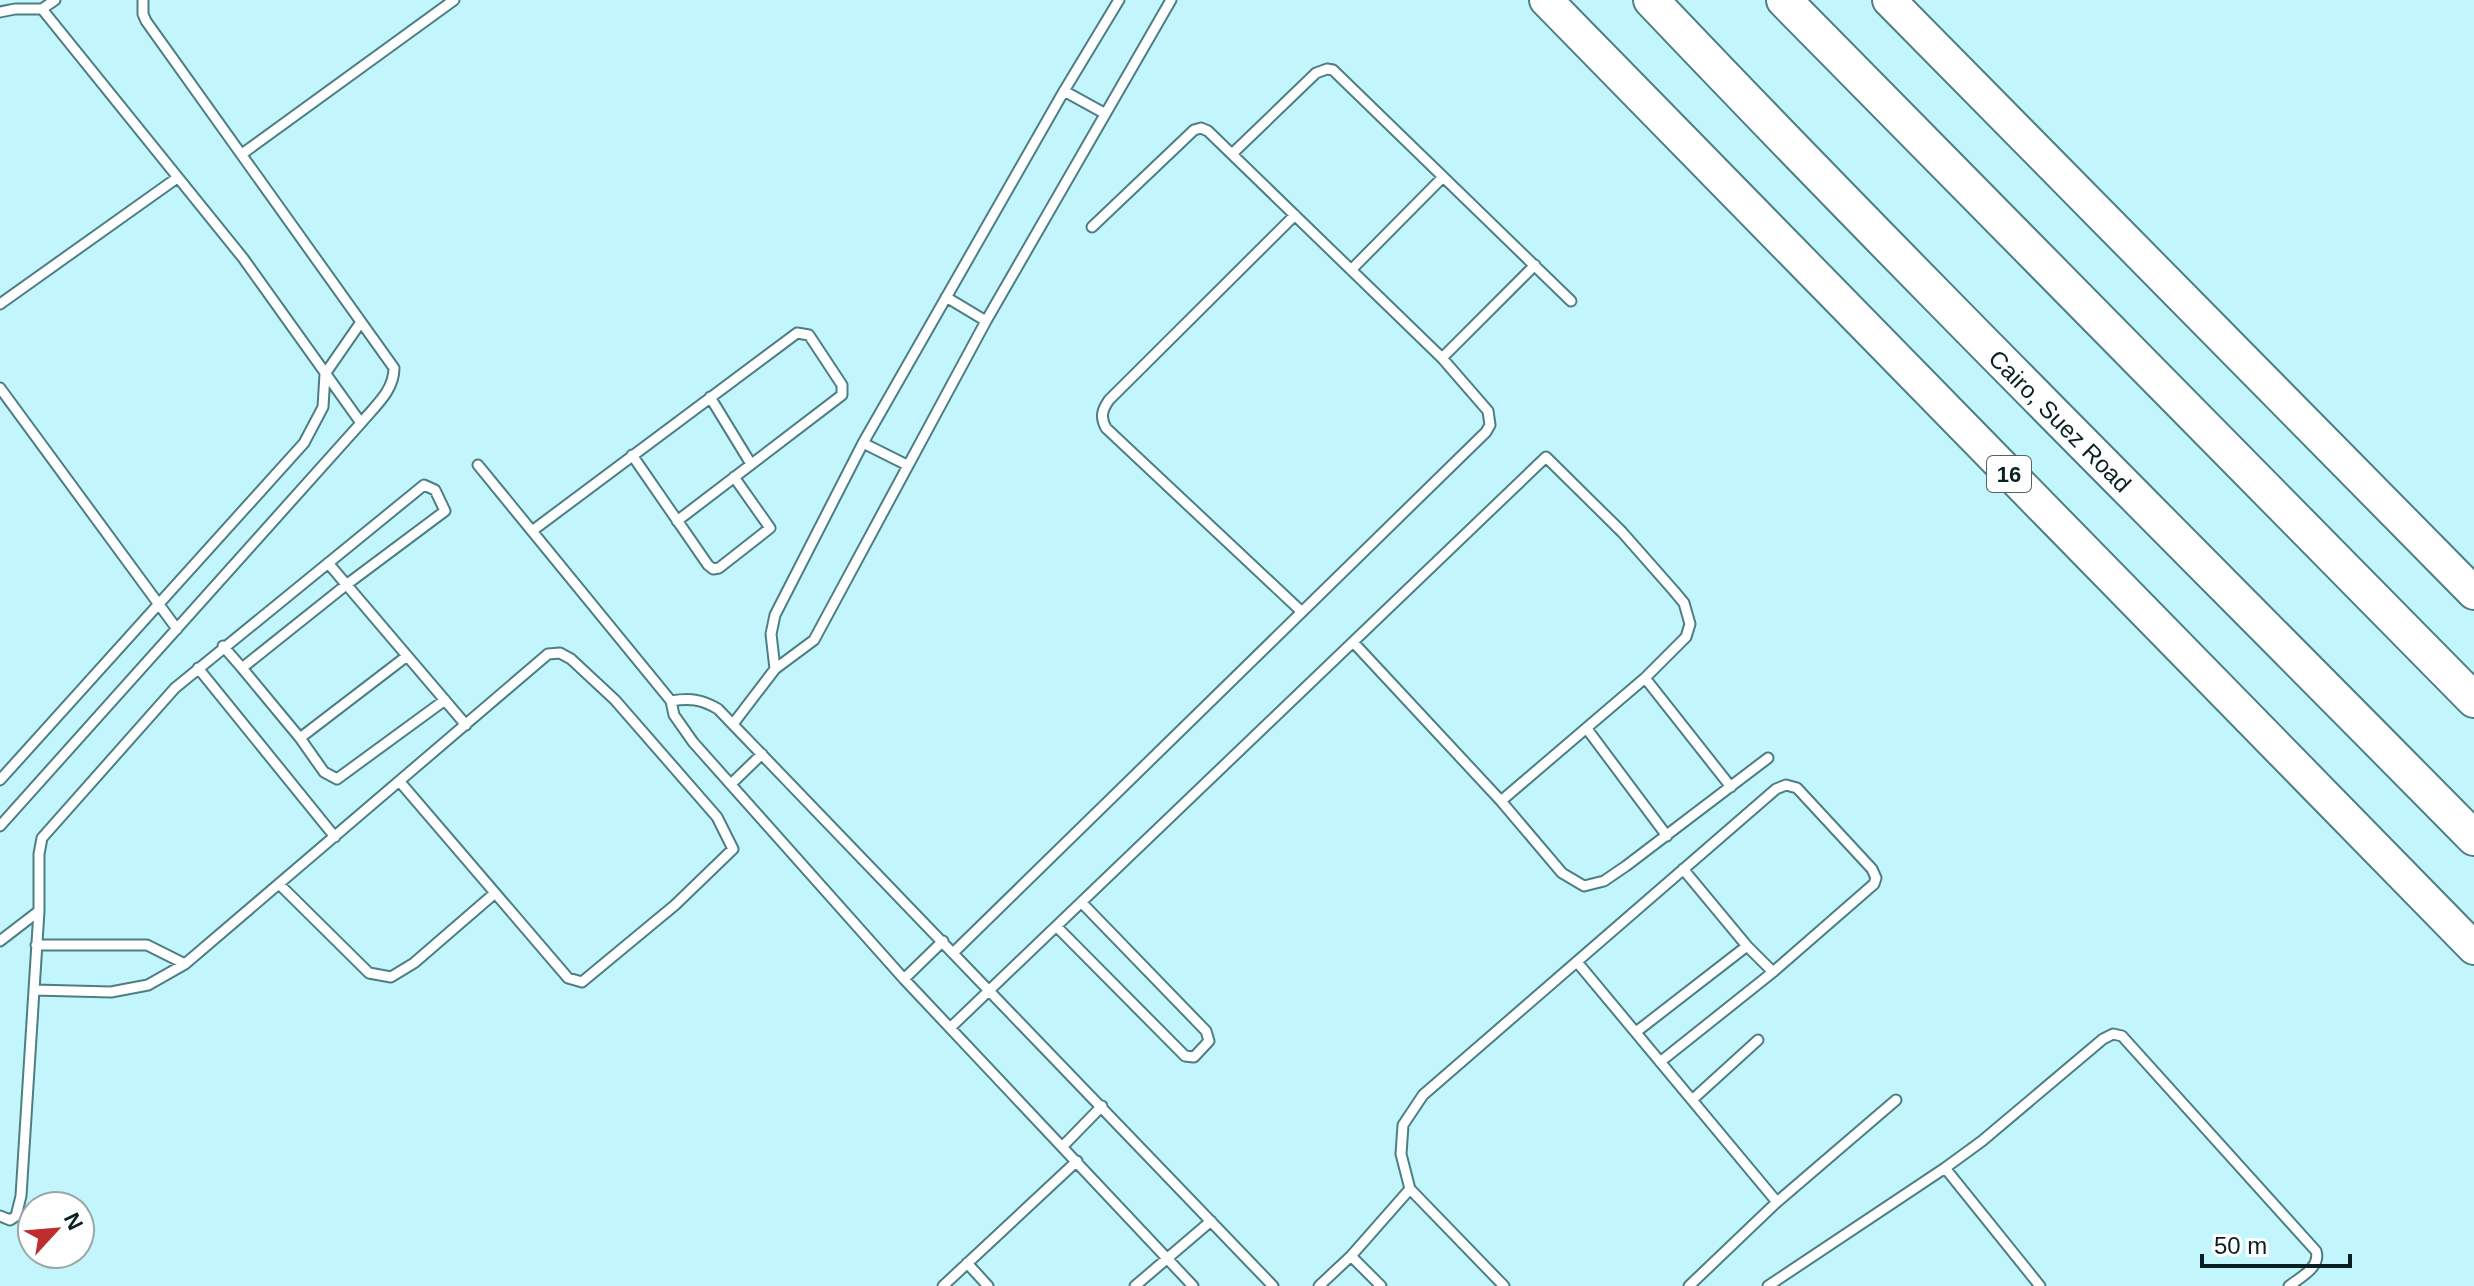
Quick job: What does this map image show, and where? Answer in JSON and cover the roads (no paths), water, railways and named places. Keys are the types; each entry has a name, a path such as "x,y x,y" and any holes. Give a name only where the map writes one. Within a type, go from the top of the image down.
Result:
{"highway":[{"name":"16","path":"1546,0 2474,948"},
{"name":"Cairo, Suez Road","path":"1651,0 1983,345 2192,551 2474,838"},
{"path":"1784,0 2474,700"},
{"path":"1889,0 2474,593"}],"lane":[{"path":"0,12 42,9 55,0"},
{"path":"0,826 361,423 394,379 394,368 146,21 143,0"},
{"path":"242,154 454,0"},
{"path":"775,669 771,634 775,615 863,443 1119,0"},
{"path":"733,724 775,669 814,640 986,321 1171,0"},
{"path":"42,9 243,258 361,423"},
{"path":"1233,153 1316,73 1333,70 1571,301"},
{"path":"1064,91 1104,113"},
{"path":"954,952 1490,425 1488,411 1442,358 1208,131 1201,128 1194,130 1092,227"},
{"path":"1351,270 1443,177"},
{"path":"0,304 177,178"},
{"path":"1295,215 1109,400 1103,409 1102,419 1106,428 1302,612"},
{"path":"1442,358 1535,265"},
{"path":"946,297 986,321"},
{"path":"0,780 304,443 323,407 325,374 361,322"},
{"path":"532,531 800,332 809,335 842,385 840,398 677,521"},
{"path":"0,388 177,629"},
{"path":"710,397 751,464"},
{"path":"863,443 907,465"},
{"path":"632,455 713,569 719,568 769,530 770,526 734,477"},
{"path":"950,1028 1546,457 1622,532 1684,603 1690,624 1686,637 1645,678 1501,801"},
{"path":"478,465 671,701 674,715 683,729 904,979 1193,1286"},
{"path":"0,1216 10,1220 16,1216 21,1196 42,838 175,688 424,485 435,490 445,511 242,668"},
{"path":"328,563 466,725"},
{"path":"1353,642 1501,801 1562,873 1584,886 1604,881 1768,758"},
{"path":"223,646 300,738 324,772 337,779 445,700"},
{"path":"34,990 111,992 148,985 185,964 548,654 560,653 571,659 626,712 717,817 733,849 675,905 582,982 568,978 400,782"},
{"path":"300,738 407,656"},
{"path":"198,668 335,837"},
{"path":"1645,678 1731,787"},
{"path":"671,701 690,698 705,701 718,709 1273,1286"},
{"path":"1587,729 1667,836"},
{"path":"731,784 762,754"},
{"path":"1504,1286 1410,1189 1401,1154 1403,1125 1423,1095 1776,789 1786,785 1797,788 1872,869 1876,878 1874,884 1773,972 1660,1062"},
{"path":"1683,869 1747,946 1773,972"},
{"path":"279,884 369,973 391,977 414,963 495,893"},
{"path":"1057,927 1185,1056 1194,1057 1209,1041 1206,1031 1082,903"},
{"path":"0,941 39,911"},
{"path":"904,979 943,941"},
{"path":"36,945 147,945 185,964"},
{"path":"1636,1032 1747,946"},
{"path":"1577,962 1777,1202"},
{"path":"1768,1286 1945,1168 1982,1141 2103,1039 2117,1034 2316,1251 2316,1264 2289,1286"},
{"path":"1692,1100 1758,1040"},
{"path":"1689,1286 1777,1202 1896,1100"},
{"path":"1063,1146 1102,1106"},
{"path":"943,1286 1077,1161"},
{"path":"1945,1168 2040,1286"},
{"path":"1319,1286 1351,1256 1410,1189"},
{"path":"1135,1286 1211,1221"},
{"path":"1351,1256 1381,1286"},
{"path":"967,1263 988,1286"}]}
